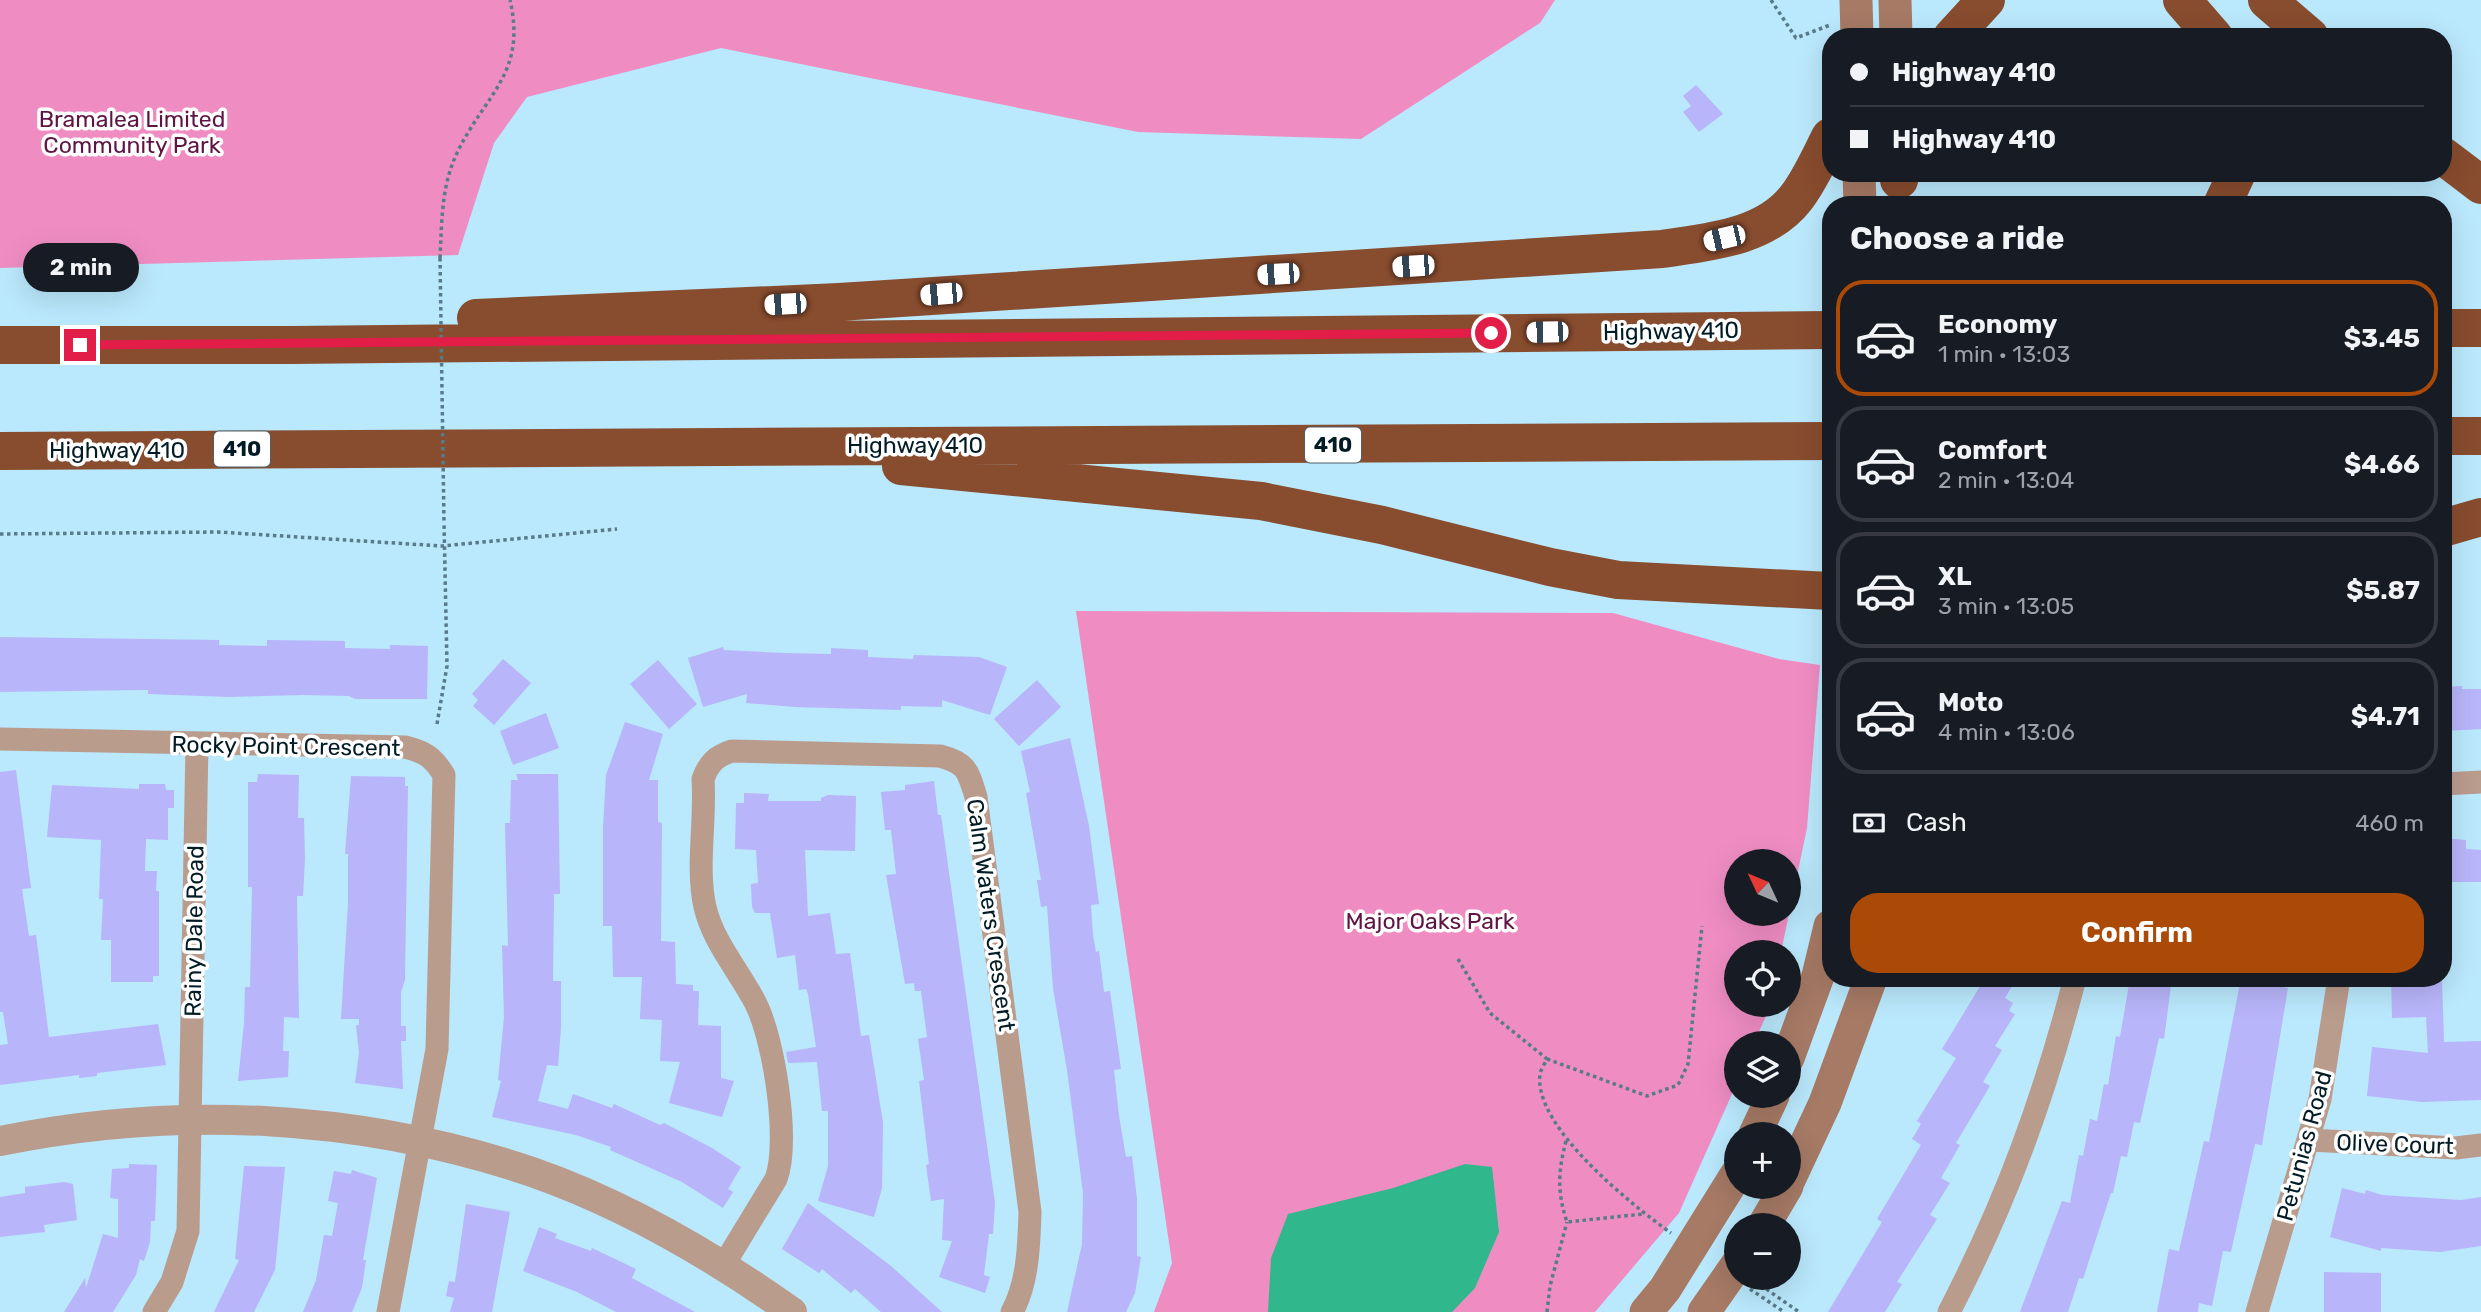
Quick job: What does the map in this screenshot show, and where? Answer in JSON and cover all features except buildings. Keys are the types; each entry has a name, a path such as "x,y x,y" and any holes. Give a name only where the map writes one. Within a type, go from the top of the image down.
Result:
{"highway":[{"path":"1960,28 1986,0"},
{"path":"2182,0 2206,28"},
{"path":"2267,0 2300,28"},
{"path":"292,345 354,323 839,302 1662,249 1749,232 1776,217 1796,199 1822,152"},
{"path":"2452,163 2481,185"},
{"name":"Highway 410","path":"0,345 292,345 1820,326"},
{"path":"2452,328 2481,328"},
{"path":"2452,436 2481,436"},
{"name":"Highway 410","path":"0,451 1822,441"},
{"path":"836,445 908,468 1261,501 1382,525 1550,567 1618,580 1822,591"},
{"path":"2452,525 2481,517"}],"main road":[{"path":"1895,0 1896,28"},
{"path":"1798,1031 1822,959"},
{"path":"1801,1156 1825,1103 1868,987"},
{"path":"1646,1312 1665,1289 1724,1194"},
{"path":"1704,1312 1728,1290"}],"street":[{"name":"Rocky Point Crescent","path":"0,739 405,747 424,751 434,759 444,775 440,1025 421,1143 388,1312"},
{"name":"Rainy Dale Road","path":"154,1312 172,1282 188,1231 197,743"},
{"name":"Calm Waters Crescent","path":"723,1266 776,1179 780,1166 781,1129 767,1028 756,1003 716,934 705,907 703,779 707,769 712,761 732,751 940,756 959,761 969,774 976,797 1028,1198 1030,1245 1012,1312"},
{"path":"2452,783 2481,782"},
{"path":"1949,1312 2006,1195 2049,1078 2074,987"},
{"name":"Petunias Road","path":"2257,1312 2310,1140 2320,1099 2338,987"},
{"path":"0,1141 100,1124 190,1118 306,1124 421,1143 532,1172 589,1195 723,1266 792,1312"},
{"name":"Olive Court","path":"2310,1140 2393,1147 2456,1148 2481,1145"}],"path":[{"path":"437,724 447,666 442,546 440,258 443,191 458,152 507,74 515,34 510,0"},
{"path":"1771,0 1796,38 1822,29"},
{"path":"1826,28 1850,20"},
{"path":"0,534 218,532 442,546 617,529"},
{"path":"1458,959 1490,1013 1547,1059 1647,1096 1678,1084 1688,1064 1702,926"},
{"path":"1547,1059 1540,1074 1548,1107 1566,1141 1644,1214 1676,1237"},
{"path":"1547,1312 1550,1286 1567,1222 1559,1199 1557,1174 1566,1141"},
{"path":"1567,1222 1644,1214"},
{"path":"1758,1290 1784,1312"},
{"path":"1768,1290 1799,1312"}],"green space":[{"name":"Bramalea Limited Community Park","path":"0,0 1555,0 1540,23 1361,139 1138,132 721,48 527,97 494,143 458,255 0,268"},
{"name":"Major Oaks Park","path":"1076,611 1613,613 1779,659 1820,665 1807,828 1801,857 1801,849 1724,849 1724,926 1786,926 1784,940 1724,940 1724,1017 1766,1017 1759,1031 1724,1031 1726,1108 1679,1213 1595,1312 1154,1312 1172,1263"}],"shaded area":[{"path":"1465,1164 1492,1167 1499,1232 1475,1288 1452,1312 1268,1312 1271,1258 1288,1214 1393,1188"}],"route":[{"path":"80,345 1491,333"}]}
